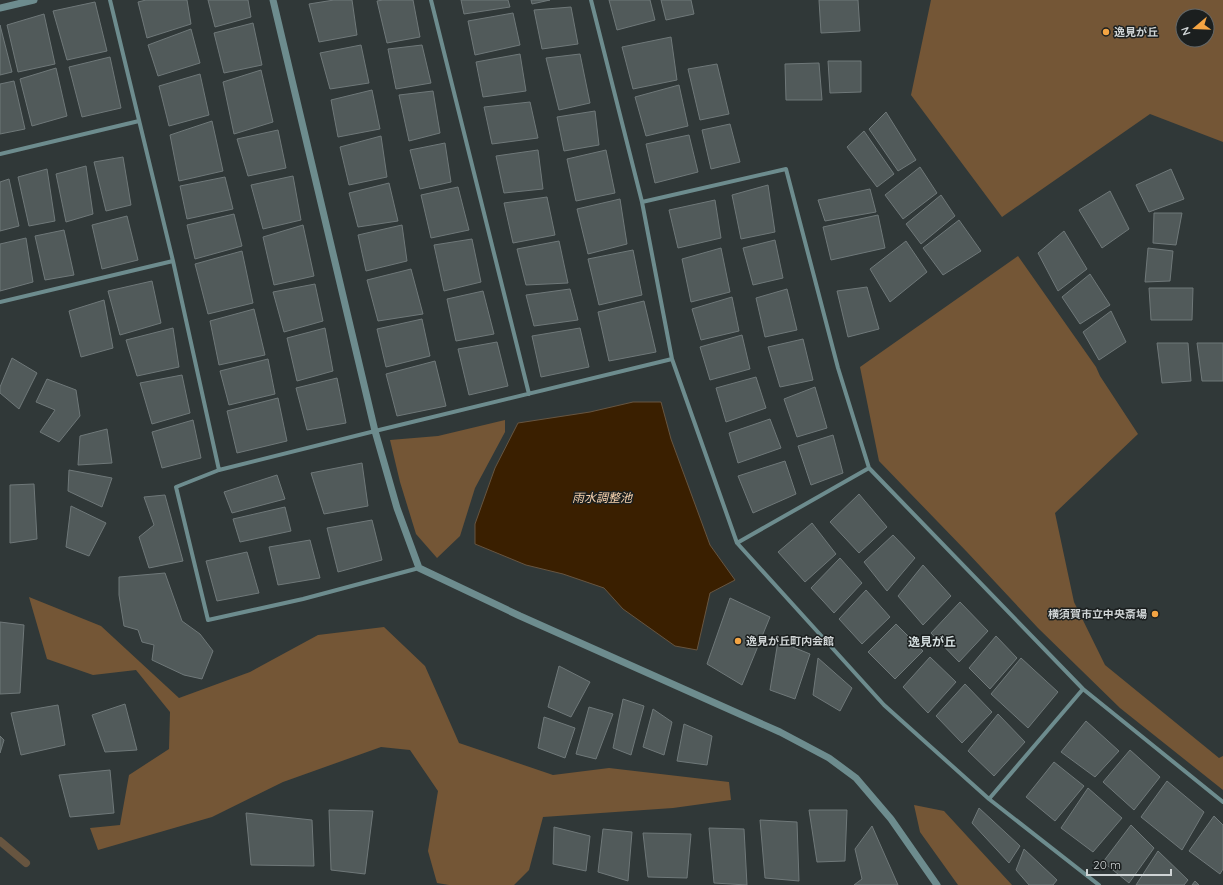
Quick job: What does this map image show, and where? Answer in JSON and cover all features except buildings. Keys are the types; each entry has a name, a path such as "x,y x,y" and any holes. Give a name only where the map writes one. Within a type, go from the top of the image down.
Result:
{"street":[{"path":"0,8 34,0"},
{"path":"110,0 173,261 219,470"},
{"path":"272,0 375,430 397,508 419,568"},
{"path":"431,0 529,394"},
{"path":"591,0 642,202 672,359 736,542 884,705 989,800 1099,885"},
{"path":"0,154 140,121"},
{"path":"642,202 786,169 838,368 868,468 1083,689 1223,802"},
{"path":"0,302 173,261"},
{"path":"672,359 375,430 219,470 176,487 208,620 303,599 419,568 520,616 780,732 829,758 856,778 891,819 937,885"},
{"path":"736,542 868,468"},
{"path":"989,800 1083,689"}],"shaded area":[{"path":"931,0 1223,0 1223,142 1150,114 1002,217 911,95"},
{"path":"1018,256 1096,367 1100,376 1138,434 1055,513 1074,602 1105,665 1219,758 1223,756 1223,790 1120,708 1038,628 879,461 860,367"},
{"path":"505,420 505,432 475,488 460,536 437,558 416,534 400,482 390,440 438,436"},
{"path":"29,597 101,626 179,698 250,672 318,635 384,627 425,666 459,743 553,775 609,768 729,782 731,800 673,808 543,817 529,870 514,885 449,885 437,883 428,851 438,791 410,750 381,747 283,782 212,817 98,850 90,828 120,825 129,775 169,749 170,712 136,670 93,675 47,659"},
{"path":"914,805 944,811 1012,885 958,885 920,832"}],"water":[{"name":"雨水調整池","path":"633,402 661,402 671,439 710,545 735,580 710,593 697,650 675,646 623,609 604,588 563,574 526,565 475,544 475,524 495,468 518,423 590,412"}],"waterway":[{"path":"0,841 26,863"}],"place":[{"name":"逸見が丘","path":"1106,32"},
{"name":"横須賀市立中央斎場","path":"1155,614"},
{"name":"逸見が丘町内会館","path":"738,641"}],"district":[{"name":"逸見が丘","path":"932,641"}]}
